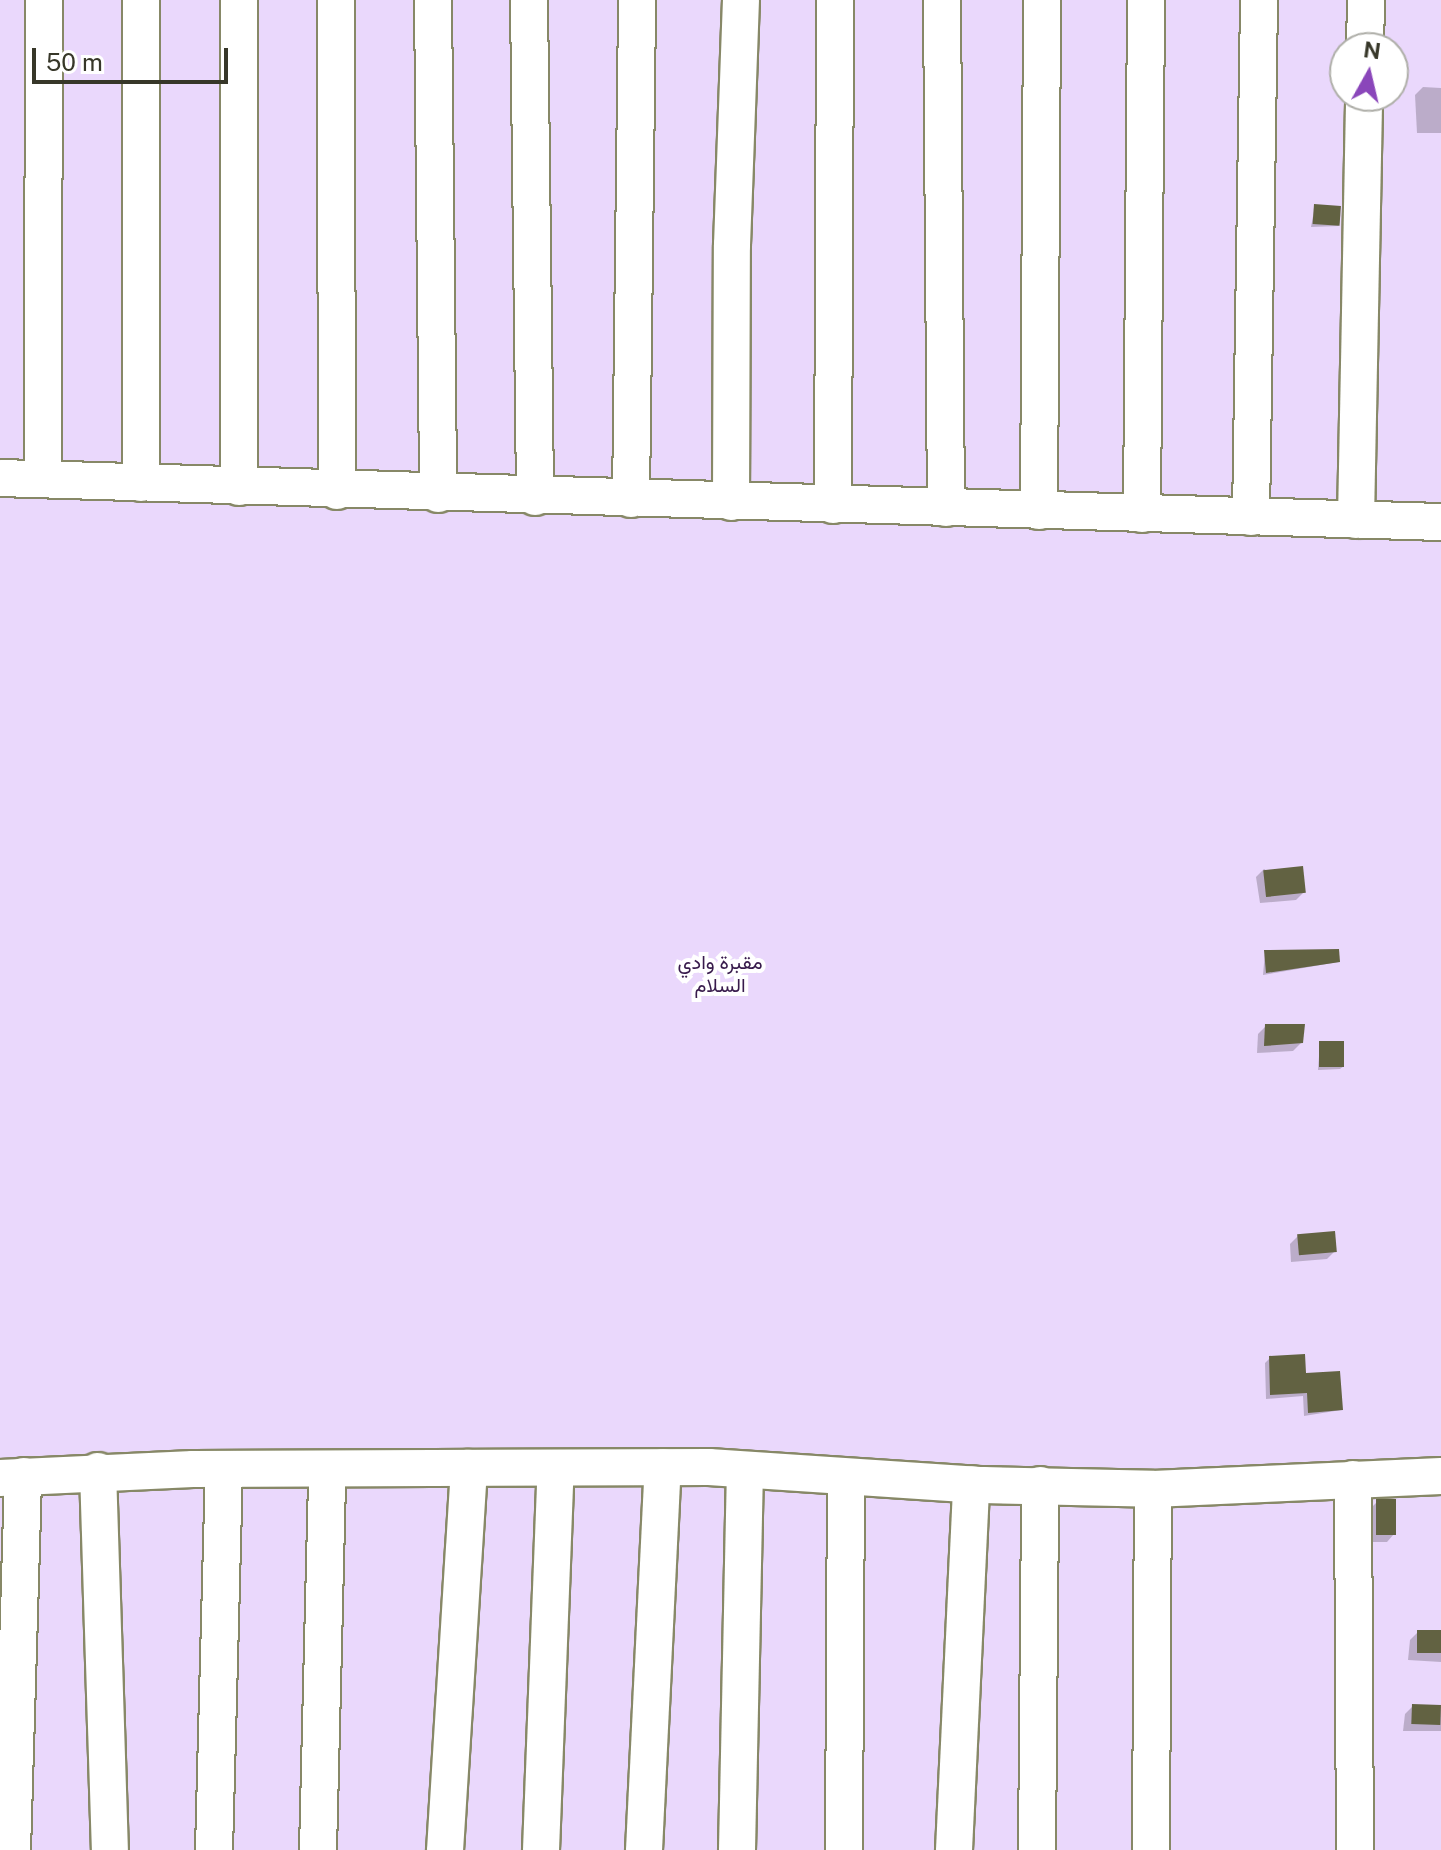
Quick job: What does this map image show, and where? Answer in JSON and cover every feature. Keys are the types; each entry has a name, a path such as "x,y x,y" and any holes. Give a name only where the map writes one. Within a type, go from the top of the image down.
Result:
{"lane":[{"path":"43,479 44,0"},
{"path":"141,0 141,483"},
{"path":"239,0 239,487"},
{"path":"336,0 337,491"},
{"path":"433,0 438,494"},
{"path":"529,0 535,497"},
{"path":"631,499 637,0"},
{"path":"731,502 741,0"},
{"path":"833,505 835,0"},
{"path":"942,0 946,508"},
{"path":"1039,511 1042,0"},
{"path":"1142,514 1146,0"},
{"path":"1251,517 1259,0"},
{"path":"1365,32 1366,0"},
{"path":"1356,520 1364,112"},
{"path":"0,478 337,491 1441,522"},
{"path":"644,1850 663,1467"},
{"path":"12,1850 11,1477 98,1471 224,1469 663,1467 971,1484 1153,1489 1441,1476"},
{"path":"445,1850 469,1468"},
{"path":"541,1850 556,1468"},
{"path":"214,1850 224,1469"},
{"path":"318,1850 327,1469"},
{"path":"737,1850 745,1470"},
{"path":"98,1471 110,1850"},
{"path":"844,1850 846,1478"},
{"path":"1353,1479 1355,1850"},
{"path":"954,1850 971,1484"},
{"path":"1037,1850 1040,1485"},
{"path":"1151,1850 1153,1489"}],"green space":[{"name":"مقبرة وادي السلام","path":"0,0 1441,0 1441,1850 0,1850"}],"building":[{"path":"1314,204 1341,206 1340,226 1313,224"},
{"path":"1303,866 1306,893 1266,897 1263,870"},
{"path":"1339,949 1340,962 1266,973 1264,950"},
{"path":"1265,1024 1305,1024 1303,1043 1264,1046"},
{"path":"1319,1041 1344,1041 1344,1067 1319,1067"},
{"path":"1335,1231 1337,1252 1299,1255 1297,1234"},
{"path":"1305,1354 1306,1373 1340,1371 1343,1410 1308,1413 1307,1393 1270,1395 1269,1356"},
{"path":"1376,1499 1396,1499 1396,1535 1376,1535"},
{"path":"1417,1630 1441,1630 1441,1653 1417,1653"},
{"path":"1412,1704 1441,1705 1440,1725 1411,1724"}]}
